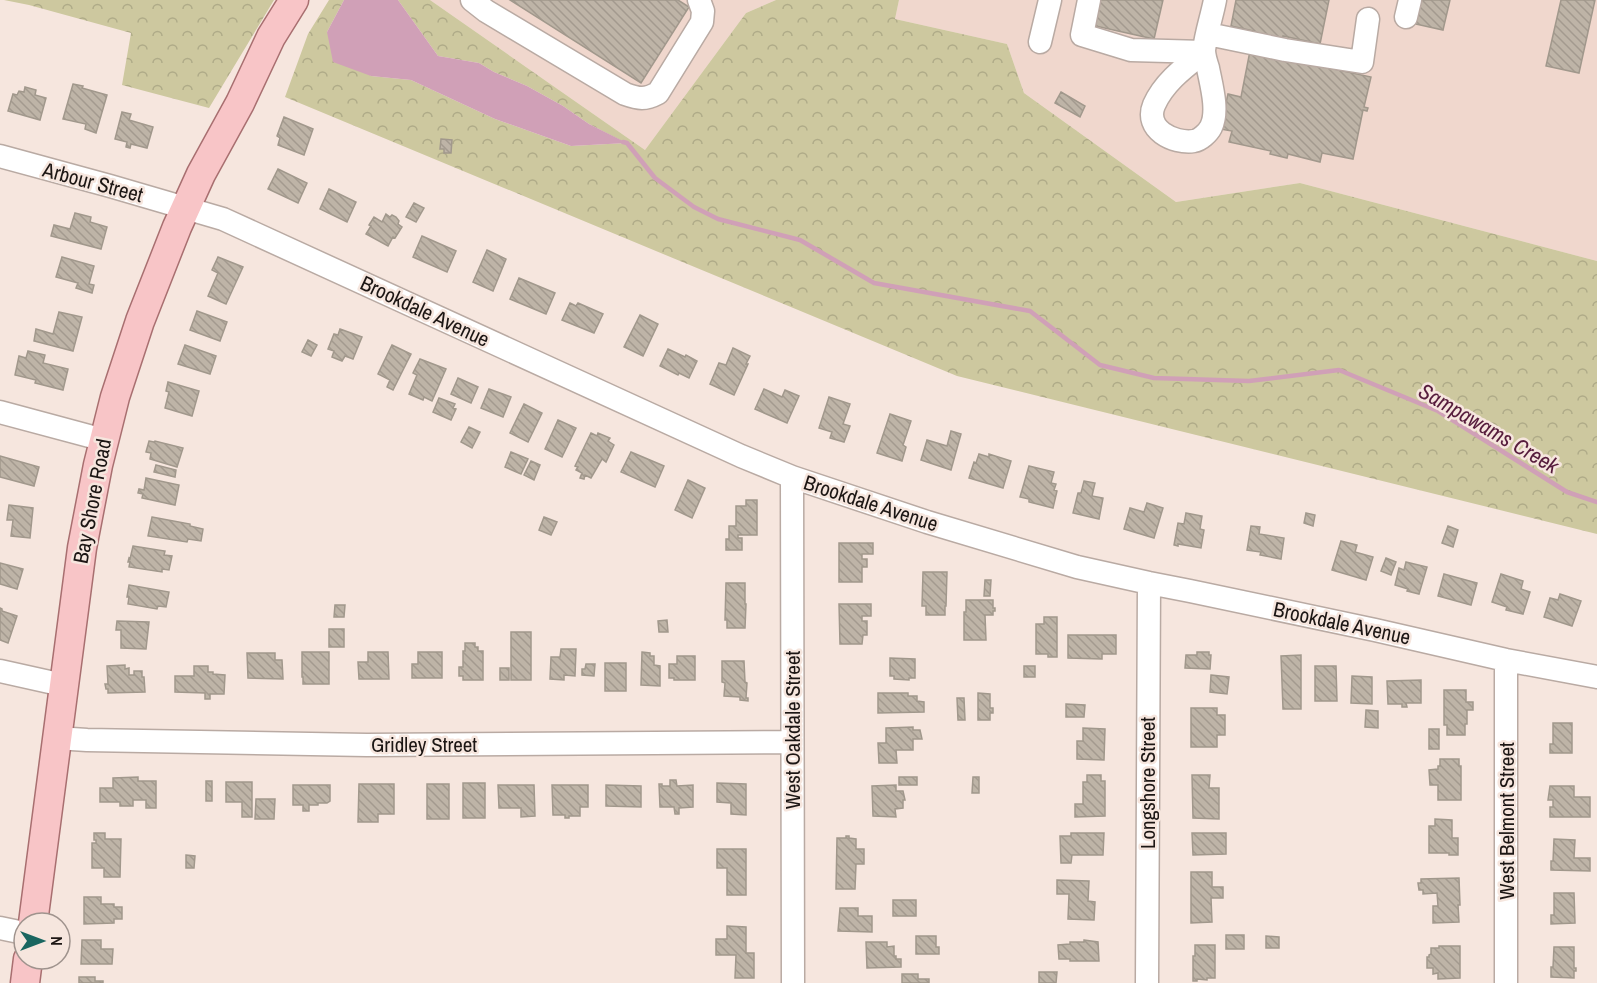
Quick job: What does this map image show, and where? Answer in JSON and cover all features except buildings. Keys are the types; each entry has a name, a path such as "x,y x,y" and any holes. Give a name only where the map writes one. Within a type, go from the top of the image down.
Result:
{"main road":[{"name":"Bay Shore Road","path":"34,911 81,548 104,440 123,370 166,252 201,174 240,103 271,37 294,0"},
{"name":"Bay Shore Road","path":"240,103 285,44 312,0"}],"street":[{"path":"472,0 486,11 625,94 637,98 648,98 658,93 702,22 703,11 699,0"},
{"path":"1040,42 1050,0"},
{"path":"1089,0 1082,36 1131,50 1206,43 1285,50 1362,62 1368,19"},
{"path":"1206,43 1215,0"},
{"name":"Arbour Street","path":"0,156 186,208"},
{"name":"Brookdale Avenue","path":"186,208 234,224 741,456 792,477 927,522 1077,567 1149,584 1328,620 1506,660 1597,677"},
{"path":"0,412 104,440"},
{"name":"West Oakdale Street","path":"792,477 793,983"},
{"name":"Longshore Street","path":"1147,983 1149,584"},
{"name":"West Belmont Street","path":"1506,660 1506,983"},
{"path":"0,671 63,685"},
{"name":"Gridley Street","path":"56,738 367,745 792,742"}],"shaded area":[{"path":"344,0 398,0 438,56 479,63 527,86 589,124 627,143 571,146 495,119 411,80 371,76 333,62 327,32"},
{"path":"430,0 776,0 746,13 645,150"},
{"path":"899,0 1597,0 1597,261 1300,183 1176,202 1024,93 1007,44 895,19"}],"green space":[{"path":"4,0 274,0 209,108 122,85 131,33"},
{"path":"329,0 344,0 327,32 371,76 411,80 495,119 571,146 626,143 589,124 527,86 479,63 438,56 398,0 430,0 645,150 746,13 776,0 899,0 895,19 1007,44 1024,93 1176,202 1300,183 1597,261 1597,534 957,376 285,97 308,34"}],"waterway":[{"name":"Sampawams Creek","path":"623,142 627,143 655,178 694,207 718,219 800,240 874,283 1030,311 1100,365 1154,378 1249,381 1339,370 1438,411 1567,492 1597,502"}]}
